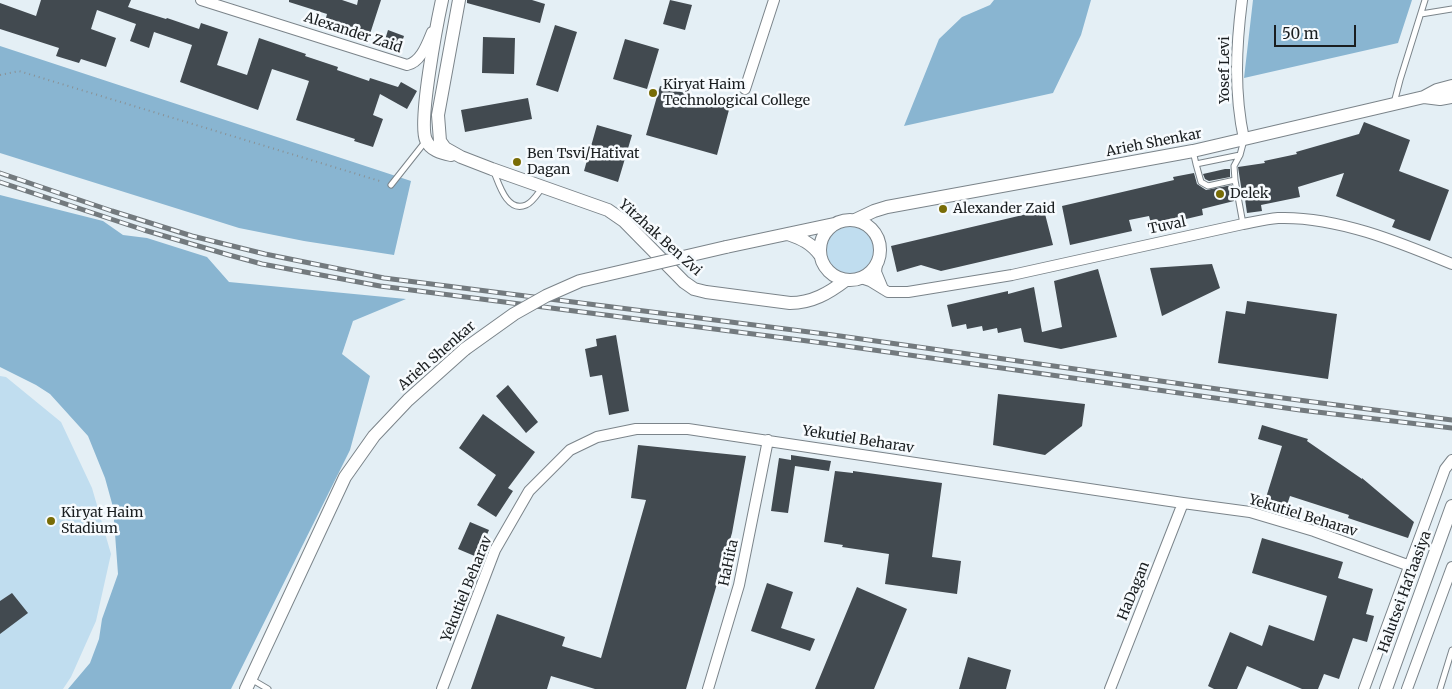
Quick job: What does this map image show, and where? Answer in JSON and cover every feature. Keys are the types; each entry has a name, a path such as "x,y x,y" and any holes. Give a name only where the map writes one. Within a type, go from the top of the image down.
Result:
{"street":[{"name":"Alexander Zaid","path":"201,0 407,65 417,60 426,46 439,14"},
{"path":"426,141 424,129 426,95 442,0"},
{"name":"Yitzhak Ben Zvi","path":"459,0 440,102 438,126 440,141 445,148 461,157"},
{"path":"745,89 774,0"},
{"name":"Yosef Levi","path":"1242,0 1236,76 1238,105 1244,139"},
{"name":"Arieh Shenkar","path":"855,220 887,207 1193,151 1424,97 1437,90 1452,86"},
{"name":"Arieh Shenkar","path":"1424,97 1440,99 1452,97"},
{"name":"Yitzhak Ben Zvi","path":"426,141 432,149 461,157 542,188 608,210 684,282 694,289 799,303 816,299 846,280"},
{"path":"873,231 875,220 887,207"},
{"name":"Tuval","path":"861,278 870,281 884,290 908,292 1012,275 1276,218 1302,219 1344,226 1384,237 1452,264"},
{"path":"820,255 822,238 834,224 841,221 855,220 865,224 873,231 880,246 877,262 878,279 884,290"},
{"name":"Arieh Shenkar","path":"249,686 345,477 374,436 408,400 465,349 514,314 546,296 580,281 834,224"},
{"path":"788,234 814,246 826,268 828,276 826,284 816,299"},
{"path":"826,268 838,278 846,280 861,278 870,272 877,262"},
{"name":"Yekutiel Beharav","path":"442,689 494,550 529,491 570,450 597,437 636,428 688,429 1250,512 1314,531 1410,566"},
{"name":"HaHita","path":"708,689 739,585 768,440"},
{"path":"1364,689 1445,469 1452,460"},
{"name":"HaDagan","path":"1110,689 1183,503"},
{"name":"Halutsei HaTaasiya","path":"1386,689 1452,506"},
{"path":"1407,689 1452,567"}],"lane":[{"path":"1394,104 1425,0"},
{"path":"1421,14 1452,9"},
{"path":"1243,224 1234,166 1240,155 1244,139"},
{"path":"391,185 426,141"},
{"path":"1193,151 1200,182 1208,186 1235,180"},
{"path":"1196,164 1240,155"},
{"path":"492,169 500,190 506,199 516,205 525,205 542,188"},
{"path":"1440,689 1452,650"},
{"path":"249,686 268,689"}],"path":[{"path":"0,75 19,71 391,185"}],"shaded area":[{"path":"994,0 1091,0 1081,35 1053,93 904,126 939,39 962,17 990,5"},
{"path":"1253,0 1412,0 1398,43 1244,78"},
{"path":"0,46 411,181 394,255 304,241 239,228 0,153"},
{"path":"0,195 103,221 123,235 147,238 207,257 229,282 406,299 353,321 342,354 370,376 350,450 231,689 68,689 90,663 99,639 102,619 118,574 113,507 105,478 88,436 50,394 0,367"},
{"path":"850,226 859,228 867,233 872,241 874,250 872,259 867,267 859,272 850,274 841,272 833,267 828,259 826,250 828,241 833,233 841,228"},
{"name":"Kiryat Haim Stadium","path":"0,376 6,377 61,422 92,488 111,554 96,621 71,677 63,689 0,689"}],"building":[{"path":"41,0 131,0 128,7 199,29 201,23 228,32 217,65 247,75 259,38 306,54 305,56 338,67 337,70 369,81 370,78 398,87 401,82 417,91 407,109 380,94 373,115 383,119 373,147 354,141 355,139 296,120 309,81 272,69 258,110 180,82 192,45 154,32 149,48 130,41 136,24 97,10 91,29 116,38 106,67 81,59 79,63 56,56 59,48 0,29 0,3 36,16"},
{"path":"289,0 342,0 357,5 358,0 381,0 369,37 356,33 357,29 326,18 327,14 289,2"},
{"path":"467,0 532,0 545,4 540,23 467,3"},
{"path":"670,0 692,5 685,30 663,24"},
{"path":"555,25 577,32 558,92 536,85"},
{"path":"388,30 404,36 400,48 384,43"},
{"path":"483,37 515,38 514,74 482,73"},
{"path":"625,39 659,49 647,89 613,79"},
{"path":"660,86 730,106 717,155 646,135"},
{"path":"528,98 532,119 465,132 461,110"},
{"path":"1364,122 1410,140 1399,171 1449,190 1430,241 1392,227 1395,220 1336,196 1344,173 1298,187 1300,197 1261,205 1262,211 1247,213 1238,167 1265,163 1264,161 1297,154 1296,152 1359,134"},
{"path":"597,125 632,135 618,182 584,171"},
{"path":"1230,169 1230,177 1209,181 1205,179 1203,174"},
{"path":"1194,173 1197,184 1206,190 1232,185 1234,201 1202,209 1203,215 1152,227 1149,216 1129,220 1132,231 1070,245 1062,206 1174,180 1173,177"},
{"path":"1044,210 1053,245 941,271 921,265 897,272 891,246"},
{"path":"1212,264 1220,288 1162,316 1150,268"},
{"path":"1098,269 1117,337 1061,349 1024,342 1021,328 998,333 997,328 983,331 982,326 967,329 966,324 952,327 947,305 1008,291 1008,294 1034,287 1042,332 1062,327 1054,281"},
{"path":"1247,301 1337,314 1328,379 1218,363 1226,311 1245,314"},
{"path":"616,335 629,411 609,415 602,375 590,377 585,349 597,346 596,339"},
{"path":"508,385 538,422 526,433 496,396"},
{"path":"998,394 1085,404 1082,426 1045,455 993,445"},
{"path":"483,414 535,452 508,488 513,491 496,517 477,505 496,475 459,448"},
{"path":"1262,425 1308,439 1307,441 1362,478 1414,522 1408,538 1348,518 1349,515 1290,496 1285,511 1264,504 1282,446 1258,439"},
{"path":"638,445 746,456 732,533 686,689 595,689 551,676 547,689 471,689 497,614 565,637 562,646 601,658 646,500 631,498"},
{"path":"791,455 831,461 829,471 795,466 788,513 771,511 779,458 791,460"},
{"path":"835,471 853,473 853,471 942,483 932,557 961,561 957,594 885,584 889,554 842,547 843,545 824,542"},
{"path":"470,522 489,530 477,557 458,549"},
{"path":"1262,538 1343,562 1338,578 1373,589 1366,614 1374,616 1367,642 1353,638 1339,679 1324,674 1318,689 1302,689 1247,666 1237,689 1214,689 1208,686 1230,632 1262,646 1269,625 1314,641 1327,596 1252,573"},
{"path":"767,583 793,592 781,628 815,639 810,651 751,631"},
{"path":"857,587 907,609 874,689 815,689"},
{"path":"12,593 28,613 0,634 0,601"},
{"path":"968,657 1011,670 1006,689 959,689"}],"railway":[{"path":"0,173 192,236 265,254 384,278 833,335 1452,420"},
{"path":"0,182 144,230 229,255 262,264 380,286 831,344 1300,410 1452,428"}],"place":[{"name":"Kiryat Haim Technological College","path":"653,93"},
{"name":"Ben Tsvi/Hativat Dagan","path":"517,162"},
{"name":"Delek","path":"1220,194"},
{"name":"Alexander Zaid","path":"943,209"},
{"name":"Kiryat Haim Stadium","path":"51,521"}]}
